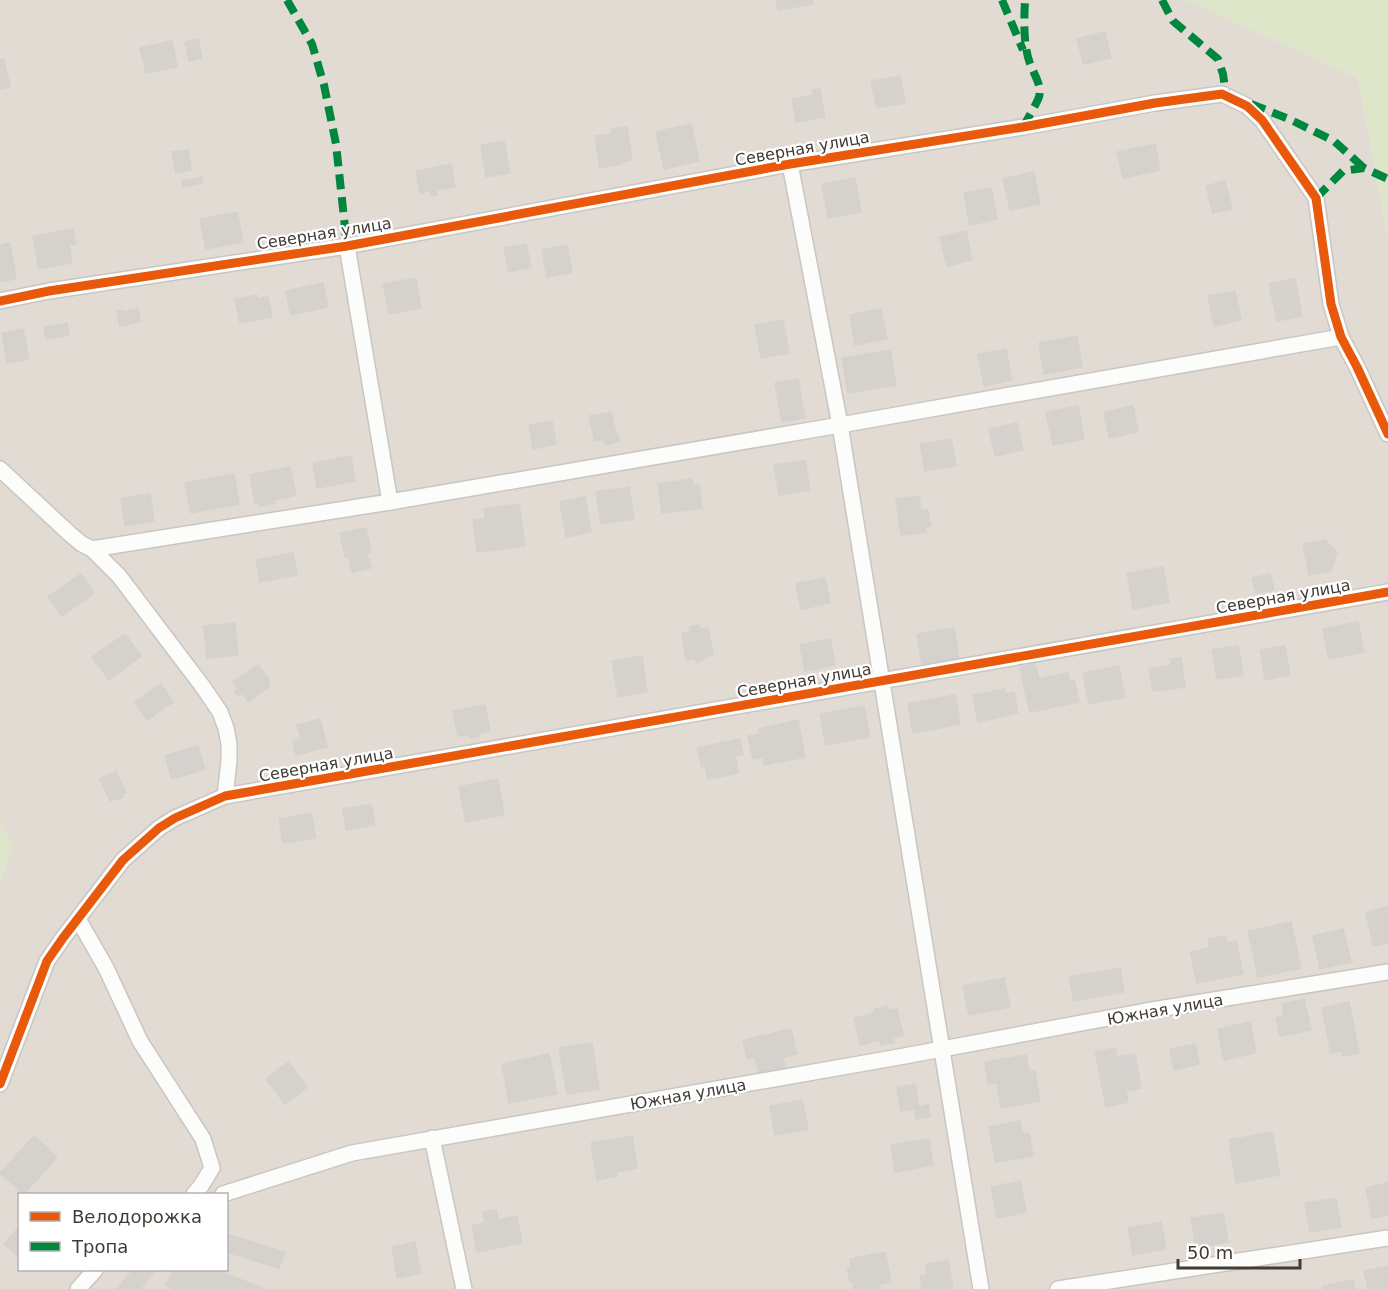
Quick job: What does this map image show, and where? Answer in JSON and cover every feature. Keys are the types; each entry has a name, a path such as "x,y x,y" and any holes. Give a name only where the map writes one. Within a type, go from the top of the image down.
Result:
{"street":[{"name":"Северная улица","path":"0,302 49,291 347,246 790,164 1023,127 1155,103 1212,94 1226,95 1247,106 1262,120 1316,198 1331,304 1341,337 1362,376 1388,434"},
{"name":"Северная улица","path":"790,164 840,425 943,1049"},
{"name":"Северная улица","path":"347,246 390,502"},
{"path":"92,549 390,502 1341,337"},
{"path":"0,469 71,535 92,549 118,576 203,687 220,712 226,728 229,761 225,796"},
{"name":"Северная улица","path":"0,1084 47,961 123,860 148,837 175,818 225,796 1388,592"},
{"path":"78,919 106,968 140,1041 203,1139 212,1168 195,1193"},
{"name":"Южная улица","path":"226,1193 352,1153 1146,1011 1388,972"},
{"path":"943,1049 981,1289"},
{"path":"432,1138 464,1289"},
{"path":"1058,1289 1388,1238"},
{"path":"78,1289 93,1271"}],"shaded area":[{"path":"0,0 1186,0 1358,78 1388,239 1388,1289 0,1289 0,879 13,848 0,821"}],"green space":[{"path":"1186,0 1388,0 1388,239 1358,78"},
{"path":"0,821 13,848 0,878"}],"building":[{"path":"776,0 812,0 813,4 778,10"},
{"path":"1105,32 1111,58 1083,64 1077,39"},
{"path":"198,39 202,58 189,61 185,42"},
{"path":"172,41 177,67 146,73 140,48"},
{"path":"0,59 4,59 10,87 0,89"},
{"path":"900,76 905,103 877,108 871,81"},
{"path":"820,89 825,117 796,122 792,99 813,95 812,90"},
{"path":"691,124 699,161 664,169 656,132"},
{"path":"627,127 632,160 600,168 595,136 612,134 612,129"},
{"path":"504,141 510,173 486,177 481,145"},
{"path":"1155,144 1160,170 1123,178 1117,152"},
{"path":"188,150 191,170 176,173 172,152"},
{"path":"451,164 455,187 436,190 437,195 431,196 430,191 420,193 416,171"},
{"path":"1034,172 1040,204 1010,210 1003,179"},
{"path":"202,177 203,183 183,187 182,181"},
{"path":"855,178 861,212 828,218 822,184"},
{"path":"1225,181 1232,209 1213,213 1206,186"},
{"path":"991,188 997,219 970,225 964,193"},
{"path":"237,212 243,242 206,249 200,219"},
{"path":"73,229 76,244 69,245 72,263 39,269 33,236"},
{"path":"966,231 972,260 947,266 940,237"},
{"path":"10,243 16,279 0,282 0,245"},
{"path":"526,244 531,267 509,272 504,248"},
{"path":"567,245 572,272 547,277 542,250"},
{"path":"416,278 421,308 389,314 383,284"},
{"path":"1295,279 1302,316 1277,321 1269,284"},
{"path":"323,283 328,307 291,315 286,291"},
{"path":"1235,291 1241,320 1214,326 1208,296"},
{"path":"257,295 258,299 268,297 272,317 240,323 235,299"},
{"path":"138,309 140,322 120,326 117,311"},
{"path":"881,309 887,339 855,345 850,315"},
{"path":"783,320 789,353 761,358 755,325"},
{"path":"67,323 69,335 46,339 44,327"},
{"path":"23,329 29,359 7,363 2,333"},
{"path":"1077,336 1082,367 1044,374 1039,343"},
{"path":"1006,349 1012,380 984,386 978,354"},
{"path":"890,350 896,385 848,393 842,358"},
{"path":"798,379 805,418 782,422 775,383"},
{"path":"1078,406 1084,439 1053,445 1046,412"},
{"path":"1133,406 1138,432 1109,438 1104,412"},
{"path":"611,412 616,435 618,434 620,441 605,445 604,440 595,441 589,416"},
{"path":"552,421 556,444 533,449 529,425"},
{"path":"1017,423 1023,450 995,456 989,429"},
{"path":"951,439 956,466 925,471 920,444"},
{"path":"351,456 355,481 317,488 313,463"},
{"path":"805,460 810,490 779,495 774,465"},
{"path":"290,467 296,495 260,506 259,502 255,503 250,475"},
{"path":"234,474 239,504 191,513 185,483"},
{"path":"692,479 693,485 699,484 702,508 662,513 658,484"},
{"path":"629,487 634,519 601,524 596,492"},
{"path":"150,494 154,521 125,526 121,498"},
{"path":"919,496 921,510 928,510 931,526 925,527 926,532 901,535 896,499"},
{"path":"585,497 591,532 566,537 560,502"},
{"path":"519,504 525,546 477,552 473,520 485,518 484,509"},
{"path":"366,528 371,552 367,553 371,568 352,572 349,557 345,557 340,533"},
{"path":"1325,540 1337,552 1331,571 1309,575 1303,544"},
{"path":"293,553 297,575 260,582 256,560"},
{"path":"1163,567 1169,602 1133,609 1127,573"},
{"path":"81,574 94,593 62,616 48,597"},
{"path":"1270,574 1274,590 1256,593 1252,578"},
{"path":"825,578 830,603 801,609 796,584"},
{"path":"1358,622 1364,652 1329,659 1323,629"},
{"path":"235,623 238,655 207,658 204,626"},
{"path":"699,625 700,629 708,628 713,655 703,657 704,660 696,662 695,658 686,660 682,633 691,631 690,627"},
{"path":"954,628 959,658 922,664 917,634"},
{"path":"125,634 141,656 109,680 92,657"},
{"path":"830,639 835,665 805,671 800,645"},
{"path":"1238,646 1243,675 1217,679 1212,650"},
{"path":"1285,646 1290,675 1265,680 1260,650"},
{"path":"642,656 647,692 618,697 612,661"},
{"path":"1181,658 1185,687 1153,691 1149,669 1171,665 1170,659"},
{"path":"1035,664 1039,679 1068,673 1069,681 1074,680 1079,702 1030,712 1020,668"},
{"path":"258,665 269,680 267,681 270,686 248,702 242,693 238,696 234,691 238,688 233,682"},
{"path":"1119,666 1125,697 1089,704 1083,673"},
{"path":"161,684 173,702 147,720 135,702"},
{"path":"1005,689 1006,694 1014,692 1018,713 978,722 973,695"},
{"path":"955,695 960,724 913,733 908,704"},
{"path":"485,705 490,731 470,738 469,735 458,736 453,711"},
{"path":"864,706 870,737 826,745 820,714"},
{"path":"320,719 327,747 296,755 293,741 301,739 297,725"},
{"path":"798,720 805,757 765,765 763,757 753,759 748,736 760,734 759,729"},
{"path":"740,739 743,754 735,756 738,773 708,779 697,748"},
{"path":"198,746 205,769 172,779 165,756"},
{"path":"116,771 126,793 122,795 123,797 110,801 100,779"},
{"path":"498,779 504,815 466,822 459,787"},
{"path":"371,804 375,825 346,830 343,809"},
{"path":"311,813 316,838 283,843 279,819"},
{"path":"1388,907 1388,943 1373,946 1366,912"},
{"path":"1291,922 1301,968 1258,977 1248,931"},
{"path":"1343,929 1351,962 1320,969 1313,936"},
{"path":"1226,936 1227,943 1236,941 1243,974 1197,983 1190,952 1210,948 1208,939"},
{"path":"1120,968 1124,992 1074,1001 1069,977"},
{"path":"1004,978 1010,1007 969,1015 963,986"},
{"path":"1304,999 1311,1030 1280,1036 1276,1018 1284,1016 1282,1004"},
{"path":"1349,1002 1359,1053 1343,1056 1342,1051 1331,1053 1322,1008"},
{"path":"887,1006 889,1011 897,1009 903,1035 893,1038 894,1042 881,1045 880,1040 860,1045 854,1018 875,1013 874,1009"},
{"path":"1250,1022 1256,1053 1224,1060 1218,1029"},
{"path":"791,1029 797,1054 783,1057 785,1067 759,1073 755,1057 747,1059 743,1040"},
{"path":"592,1043 599,1089 567,1094 559,1048"},
{"path":"1195,1044 1199,1064 1174,1070 1170,1049"},
{"path":"1115,1048 1117,1057 1135,1054 1141,1088 1126,1091 1128,1102 1106,1107 1095,1052"},
{"path":"549,1054 557,1094 509,1103 502,1064"},
{"path":"1026,1055 1029,1072 1035,1071 1040,1101 1001,1108 997,1083 988,1084 985,1062"},
{"path":"288,1062 307,1087 285,1104 266,1079"},
{"path":"915,1084 919,1107 928,1105 930,1117 916,1119 915,1109 901,1111 897,1087"},
{"path":"802,1100 808,1129 775,1135 770,1106"},
{"path":"1020,1121 1022,1134 1029,1133 1033,1156 995,1162 989,1127"},
{"path":"1272,1132 1280,1175 1236,1183 1229,1140"},
{"path":"34,1136 57,1157 25,1193 0,1173"},
{"path":"632,1136 637,1168 616,1172 617,1176 597,1180 591,1143"},
{"path":"929,1139 933,1165 895,1172 891,1145"},
{"path":"1020,1181 1026,1212 997,1218 991,1187"},
{"path":"1388,1183 1388,1216 1372,1218 1366,1188"},
{"path":"1336,1198 1341,1227 1310,1232 1305,1203"},
{"path":"496,1210 498,1220 517,1216 522,1243 477,1252 472,1225 485,1223 483,1212"},
{"path":"1223,1213 1228,1242 1196,1248 1191,1218"},
{"path":"1161,1222 1166,1249 1133,1255 1128,1228"},
{"path":"18,1228 18,1255 4,1244"},
{"path":"228,1235 285,1252 279,1268 228,1253"},
{"path":"415,1242 421,1273 397,1278 392,1247"},
{"path":"885,1252 891,1282 879,1285 880,1289 854,1289 847,1268 851,1268 850,1259"},
{"path":"948,1260 953,1289 922,1289 920,1276 927,1275 926,1264"},
{"path":"1388,1266 1388,1289 1368,1289 1364,1271"},
{"path":"132,1271 154,1271 140,1289 117,1289"},
{"path":"173,1271 220,1271 265,1289 175,1289 166,1285"},
{"path":"1353,1280 1355,1289 1324,1289 1323,1286"}],"marked path":[{"path":"287,0 312,44 324,85 336,144 347,246"},
{"path":"1002,0 1023,50"},
{"path":"1023,127 1040,93 1028,59 1025,42 1025,0"},
{"path":"1162,0 1173,21 1218,59 1226,95 1231,96"},
{"path":"1251,104 1334,141 1364,168"},
{"path":"1316,198 1343,171 1364,168 1388,179"}],"cycle path":[{"path":"0,301 49,291 347,246 790,164 1023,127 1155,103 1222,94 1247,106 1262,120 1316,198 1331,304 1341,337 1388,434"},
{"path":"0,1084 47,961 123,860 159,828 175,818 225,796 1388,592"}]}
